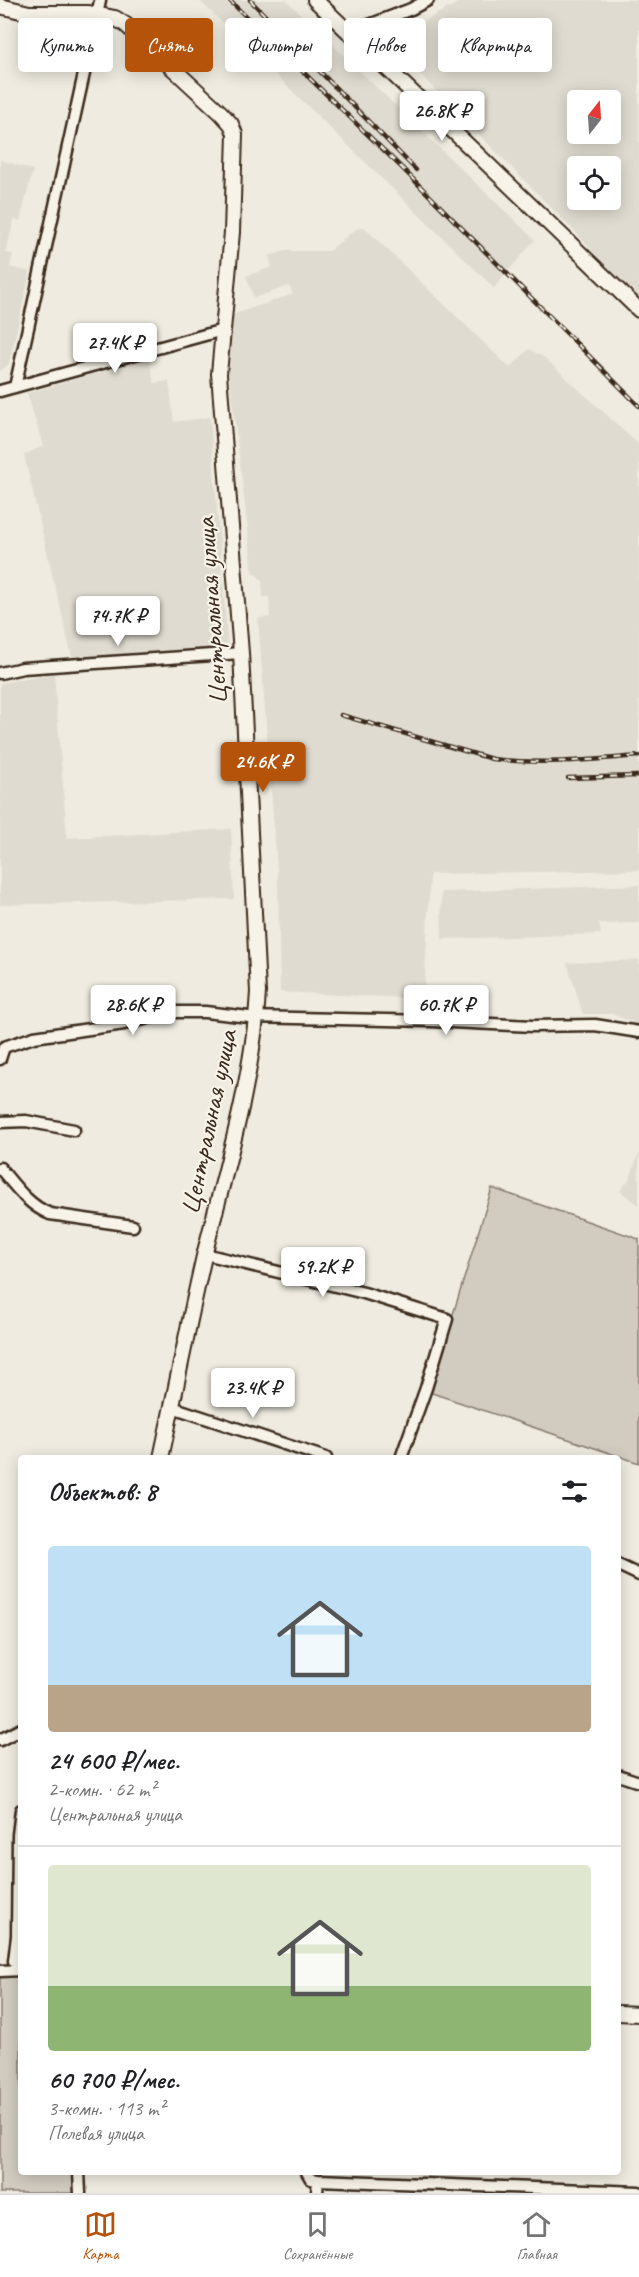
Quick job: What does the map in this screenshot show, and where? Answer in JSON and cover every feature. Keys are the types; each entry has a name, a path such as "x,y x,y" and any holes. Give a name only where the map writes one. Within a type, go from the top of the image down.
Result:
{"main road":[{"path":"315,0 344,26"},
{"path":"0,6 36,14 98,5"},
{"name":"Центральная улица","path":"98,5 126,25 213,105 233,129 235,157 232,232 219,358 219,391 241,653 258,971 256,1017 243,1096 205,1254 162,1455"},
{"path":"392,72 639,310"},
{"path":"621,2013 639,2014"}],"street":[{"path":"388,18 428,0"},
{"path":"15,387 98,5"},
{"path":"0,391 223,330"},
{"path":"0,673 22,668 241,653"},
{"path":"0,1059 4,1047 21,1040 124,1024 173,1012 205,1011 256,1017 533,1026 595,1025 639,1032"},
{"path":"0,1122 26,1120 74,1130"},
{"path":"0,1168 31,1204 40,1210 50,1214 133,1226"},
{"path":"205,1254 364,1293 447,1318 426,1388 402,1455"},
{"path":"172,1407 317,1455"},
{"path":"621,1566 639,1575"},
{"path":"0,1740 18,1731"},
{"path":"621,1776 639,1782"},
{"path":"18,1835 18,1951"},
{"path":"0,1971 18,1966"},
{"path":"79,2175 80,2193"},
{"path":"317,2193 312,2177 639,2192"}],"shaded area":[{"path":"199,0 286,0 305,18 225,18 225,25"},
{"path":"463,0 639,0 639,300 618,281 582,239 418,72 426,72 426,20"},
{"path":"332,44 344,56 344,72 361,72 535,240 494,288 273,72 332,72"},
{"path":"0,160 33,170 20,221 14,219 6,253 13,254 10,267 30,272 9,364 0,371"},
{"path":"364,227 510,368 529,349 545,358 639,445 639,870 430,874 424,999 280,992 278,882 258,618 270,617 269,597 263,597 262,580 253,572 229,373 232,315 293,294 289,286 254,298 246,276 272,267 269,256 285,251 329,251 356,229"},
{"path":"149,358 154,383 169,381 174,422 210,417 228,649 124,657 72,657 24,455 43,446 27,393"},
{"path":"54,673 67,838 231,829 234,899 0,905 0,683"},
{"path":"639,885 639,923 599,924 601,934 442,939 441,892"},
{"path":"639,960 639,1025 612,1014 583,1014 567,963"},
{"path":"639,1153 639,1205 620,1191 630,1178"},
{"path":"492,1188 639,1239 639,1463 621,1455 429,1392"},
{"path":"18,1973 18,2175 75,2175 75,2193 0,2193 0,1974"}],"railway":[{"path":"229,0 402,168 639,406"},
{"path":"250,0 416,170"},
{"path":"341,715 492,759 547,762 639,756"},
{"path":"568,778 639,776"}]}
